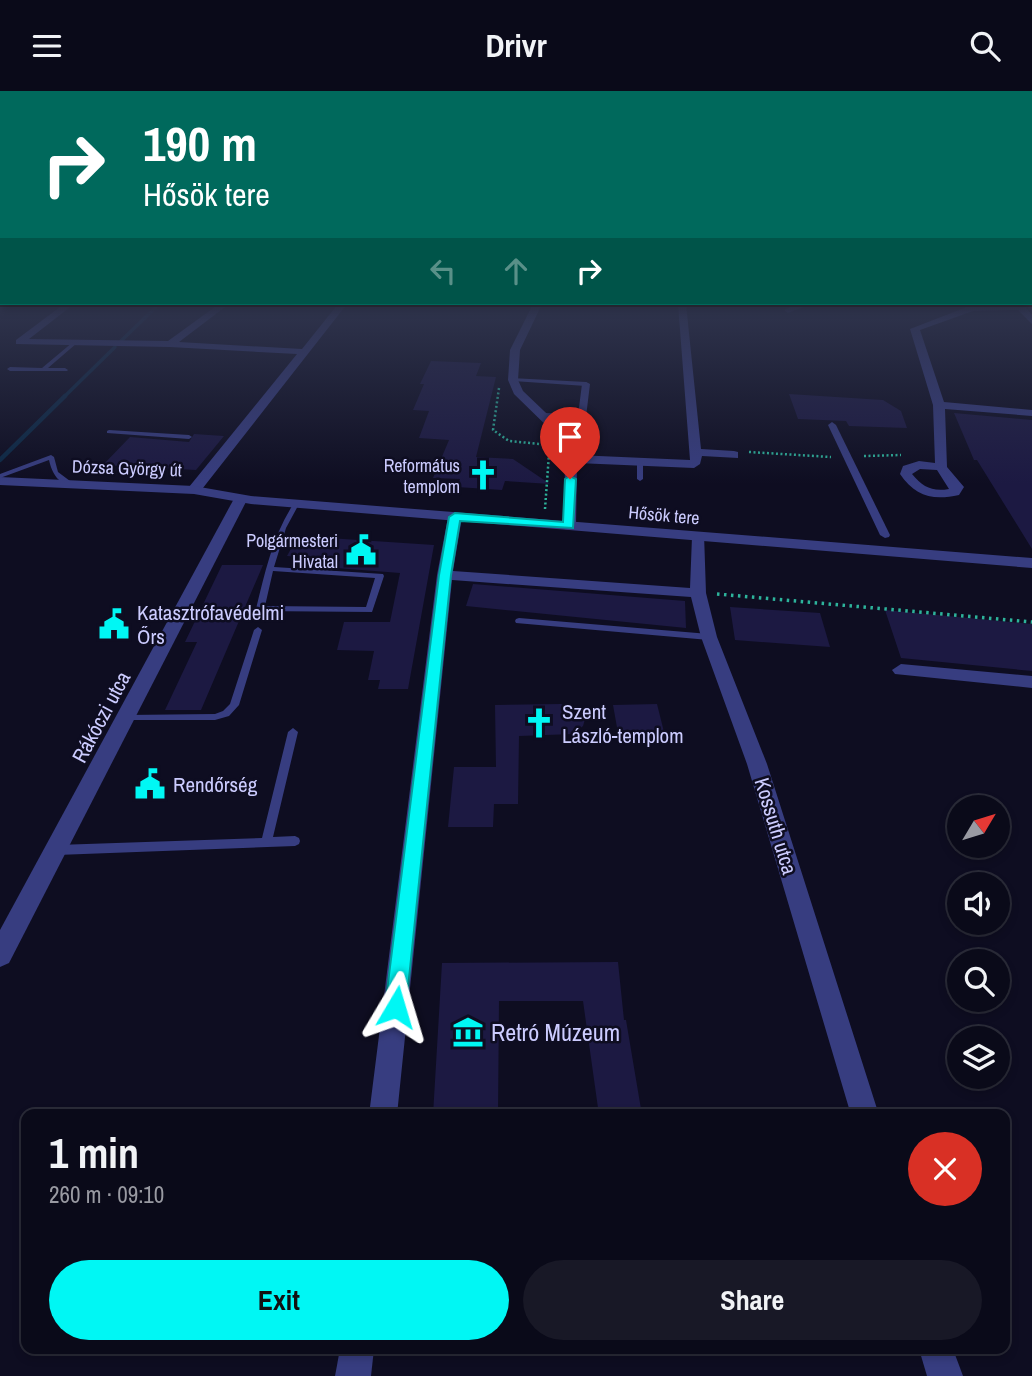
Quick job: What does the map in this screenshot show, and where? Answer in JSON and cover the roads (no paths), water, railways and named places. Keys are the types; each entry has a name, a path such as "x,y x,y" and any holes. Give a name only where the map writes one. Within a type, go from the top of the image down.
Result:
{"street":[{"path":"194,490 297,364"},
{"path":"514,364 513,379 517,392 561,434 571,459 569,526"},
{"path":"571,459 686,466 694,464 696,451 688,364"},
{"path":"926,364 939,405 941,460"},
{"path":"571,435 580,433 586,384"},
{"path":"939,405 1032,413"},
{"path":"832,425 885,535"},
{"path":"696,451 739,453"},
{"name":"Dózsa György út","path":"0,478 72,485 194,490 246,499"},
{"name":"Hősök tere","path":"246,499 1032,563"},
{"name":"Rákóczi utca","path":"0,955 246,499"},
{"path":"384,1109 445,575 455,517"},
{"name":"Kossuth utca","path":"699,537 698,593 709,637 757,764 863,1109"},
{"path":"445,575 698,593"},
{"path":"901,670 1030,686"},
{"path":"354,1376 356,1354"},
{"path":"938,1354 945,1376"}],"lane":[{"path":"44,369 50,364"},
{"path":"10,369 65,370"},
{"path":"513,379 586,384"},
{"path":"541,415 582,415"},
{"path":"109,432 189,437"},
{"path":"0,478 51,457 55,473 72,485"},
{"path":"640,463 640,479"},
{"path":"270,569 380,576 369,610 260,609 270,569 279,535 296,504"},
{"path":"519,621 709,637"},
{"path":"126,718 215,717 226,714 234,705 258,631"},
{"path":"266,842 293,732"},
{"path":"56,850 295,841"},
{"path":"0,920 21,918"}],"waterway":[{"path":"63,398 98,364"},
{"path":"0,460 65,396"}],"place":[{"name":"Református templom","path":"483,475"},
{"name":"Polgármesteri Hivatal","path":"361,550"},
{"name":"Katasztrófavédelmi Őrs","path":"114,624"},
{"name":"Szent László-templom","path":"539,723"},
{"name":"Rendőrség","path":"150,784"},
{"name":"Retró Múzeum","path":"468,1032"}]}
